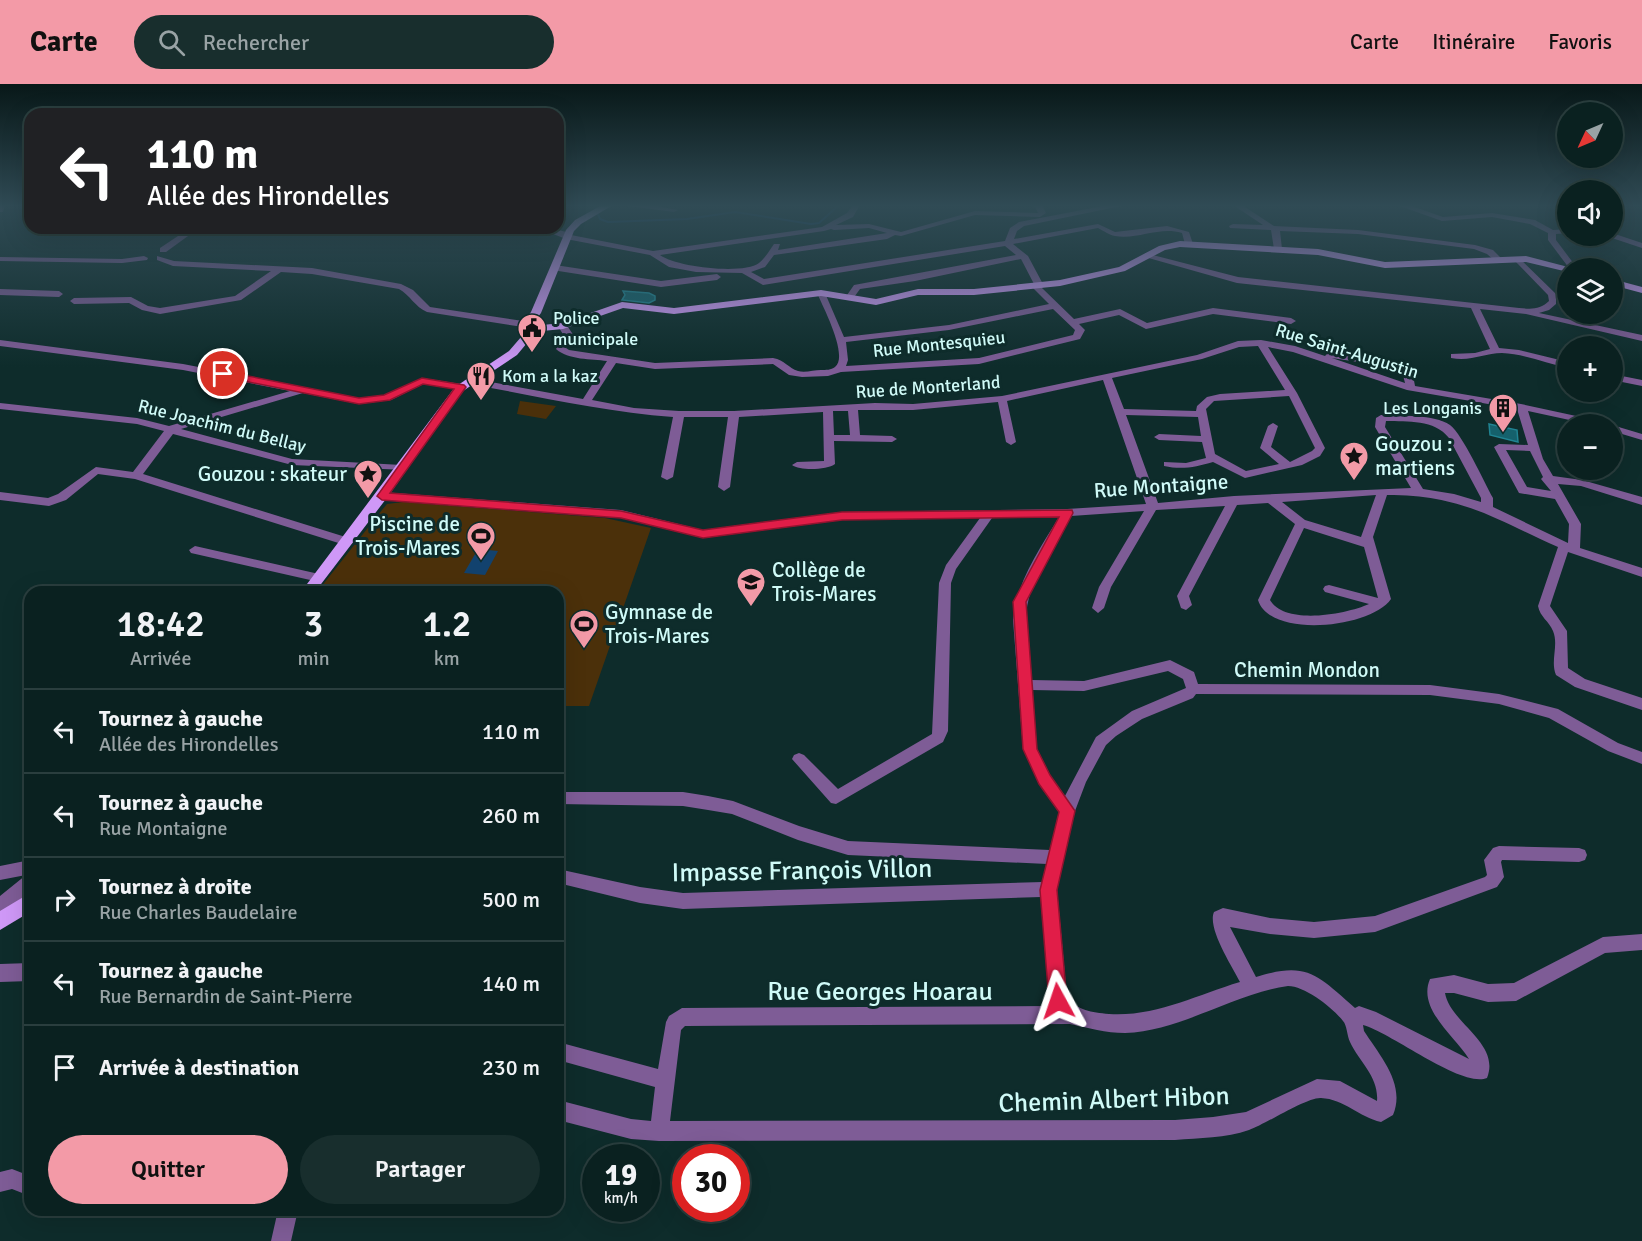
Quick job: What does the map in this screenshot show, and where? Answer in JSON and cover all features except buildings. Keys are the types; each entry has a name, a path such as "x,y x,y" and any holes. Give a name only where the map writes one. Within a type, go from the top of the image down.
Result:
{"main road":[{"path":"313,586 465,384 513,353 538,325 558,259"},
{"path":"538,325 618,306 674,311 821,293 876,302 918,292 974,292 1037,286 1122,269 1141,259"},
{"path":"1357,259 1391,265 1518,259 1557,266"},
{"path":"1623,285 1642,290"},
{"path":"0,921 24,906"}],"street":[{"path":"0,259 122,261 137,259"},
{"path":"0,269 12,259"},
{"path":"168,259 173,263 281,268 401,287 412,291 420,305 427,309 538,325 569,336 560,346 564,351 655,366 773,361 782,362 793,373 801,374 830,372 839,369 843,363 840,340 821,293"},
{"path":"661,259 682,266 742,271 757,280 770,281 904,259"},
{"path":"555,268 662,284 742,271 762,265 768,259"},
{"path":"849,298 856,287 915,278 1008,259"},
{"path":"1024,259 1037,286 1075,322 1120,312 1146,326 1213,311 1291,321"},
{"path":"1162,259 1231,279 1519,311 1642,338"},
{"path":"1518,259 1554,298 1549,307 1541,310 1519,311"},
{"path":"74,301 131,300 145,308 160,311 238,297 281,268"},
{"path":"0,292 59,294"},
{"path":"840,340 954,329 1005,320 1056,305"},
{"path":"1474,306 1496,350"},
{"name":"Rue Montesquieu","path":"839,369 919,366 991,359 1074,339 1080,333 1075,322"},
{"name":"Rue de Monterland","path":"0,343 183,366 369,401 387,398 422,381 465,384 634,411 679,414 828,411 913,407 1002,399 1199,357 1238,344 1261,343"},
{"path":"1261,343 1292,393 1320,448 1312,458 1245,475 1214,459 1209,453 1200,414 1203,404 1220,397 1292,393"},
{"name":"Rue Saint-Augustin","path":"1261,343 1317,356 1411,388 1557,415"},
{"path":"1454,356 1478,357 1496,350 1557,362"},
{"path":"1317,356 1334,355 1395,363 1407,370 1411,388"},
{"path":"585,403 614,358"},
{"path":"1098,608 1105,587 1153,506 1107,377"},
{"path":"1623,379 1642,383"},
{"path":"136,476 171,429 301,390"},
{"path":"1002,399 1011,442"},
{"name":"Rue Joachim du Bellay","path":"0,406 137,421 292,462 402,468"},
{"path":"1521,407 1547,479 1575,524 1569,547 1544,606 1547,616 1557,625 1560,633 1561,671 1580,683 1642,704"},
{"path":"854,409 855,438"},
{"path":"797,465 830,464 828,411"},
{"path":"1119,412 1200,414"},
{"path":"667,477 679,414"},
{"path":"724,487 734,414"},
{"path":"1418,490 1380,427 1381,418 1433,421 1448,429 1487,498 1486,507"},
{"path":"1273,426 1265,448 1287,465"},
{"path":"1623,431 1642,437"},
{"path":"1159,437 1206,439"},
{"path":"830,438 892,439"},
{"path":"1534,448 1499,447 1523,490 1559,496"},
{"path":"1168,464 1186,466 1214,459"},
{"path":"0,496 49,502 62,497 96,470 136,476 348,542"},
{"path":"1245,475 1250,499"},
{"path":"1547,479 1582,483 1642,501"},
{"name":"Rue Montaigne","path":"382,496 621,514 703,534 842,516 987,516 1067,513 1234,500 1418,490 1445,494 1486,507 1569,547 1642,573"},
{"path":"1301,523 1264,600 1266,606 1278,615 1318,622 1366,612 1381,603 1386,594 1370,544 1369,529 1383,491"},
{"path":"1270,498 1301,523 1370,544"},
{"path":"1186,605 1183,596 1234,500"},
{"path":"1067,513 1019,602 1030,749 1044,779 1067,811"},
{"path":"799,759 832,797 840,797 938,738 941,731 945,583 950,568 987,516"},
{"path":"195,550 319,578"},
{"path":"1329,589 1381,603"},
{"path":"1025,685 1084,686 1170,665 1189,676 1193,689"},
{"name":"Chemin Mondon","path":"1070,1015 1058,1001 1049,890 1067,811 1079,781 1101,741 1137,715 1188,694 1193,689 1430,690 1499,699 1553,713 1614,747 1642,758"},
{"path":"564,798 683,799 708,803 733,808 848,848 1056,857"},
{"path":"1252,987 1222,928 1220,918 1223,916 1269,926 1314,930 1375,924 1491,882 1496,878 1492,860 1499,853 1579,855"},
{"path":"0,873 24,868"},
{"name":"Impasse François Villon","path":"564,877 639,895 683,901 1049,890"},
{"path":"0,907 24,886"},
{"path":"1354,1018 1359,1015 1370,1018 1468,1069 1480,1071 1477,1057 1436,998 1436,985 1454,984 1488,993 1516,992 1603,945 1642,942"},
{"path":"0,973 24,972"},
{"name":"Rue Georges Hoarau","path":"663,1080 675,1022 682,1017 1070,1015 1110,1023 1145,1023 1172,1017 1252,987 1287,978 1303,980 1354,1018"},
{"name":"Chemin Albert Hibon","path":"564,1111 631,1128 659,1131 1175,1130 1247,1121 1317,1088 1328,1087 1381,1112 1386,1107 1387,1086 1382,1073 1356,1033 1352,1024 1354,1018"},
{"path":"564,1053 663,1080 659,1131"},
{"path":"0,1182 12,1179 24,1184"},
{"path":"281,1241 287,1216"}],"shaded area":[{"path":"520,401 556,406 546,419 517,414"},
{"name":"Gymnase de Trois-Mares","path":"403,502 605,518 651,528 589,706 564,706 564,586 322,586 387,504"}],"water":[{"name":"Piscine de Trois-Mares","path":"478,549 498,551 485,575 464,573"}],"place":[{"name":"Police municipale","path":"532,354"},
{"name":"Kom a la kaz","path":"481,402"},
{"name":"Les Longanis","path":"1503,434"},
{"name":"Gouzou : martiens","path":"1354,482"},
{"name":"Gouzou : skateur","path":"368,500"},
{"name":"Piscine de Trois-Mares","path":"481,562"},
{"name":"Collège de Trois-Mares","path":"751,608"},
{"name":"Gymnase de Trois-Mares","path":"584,650"}],"route":[{"path":"223,374 359,401 387,398 422,381 461,387 382,496 621,514 703,534 842,516 987,516 1067,513 1026,585 1019,602 1030,749 1044,779 1067,811 1049,890 1058,1001"}]}
